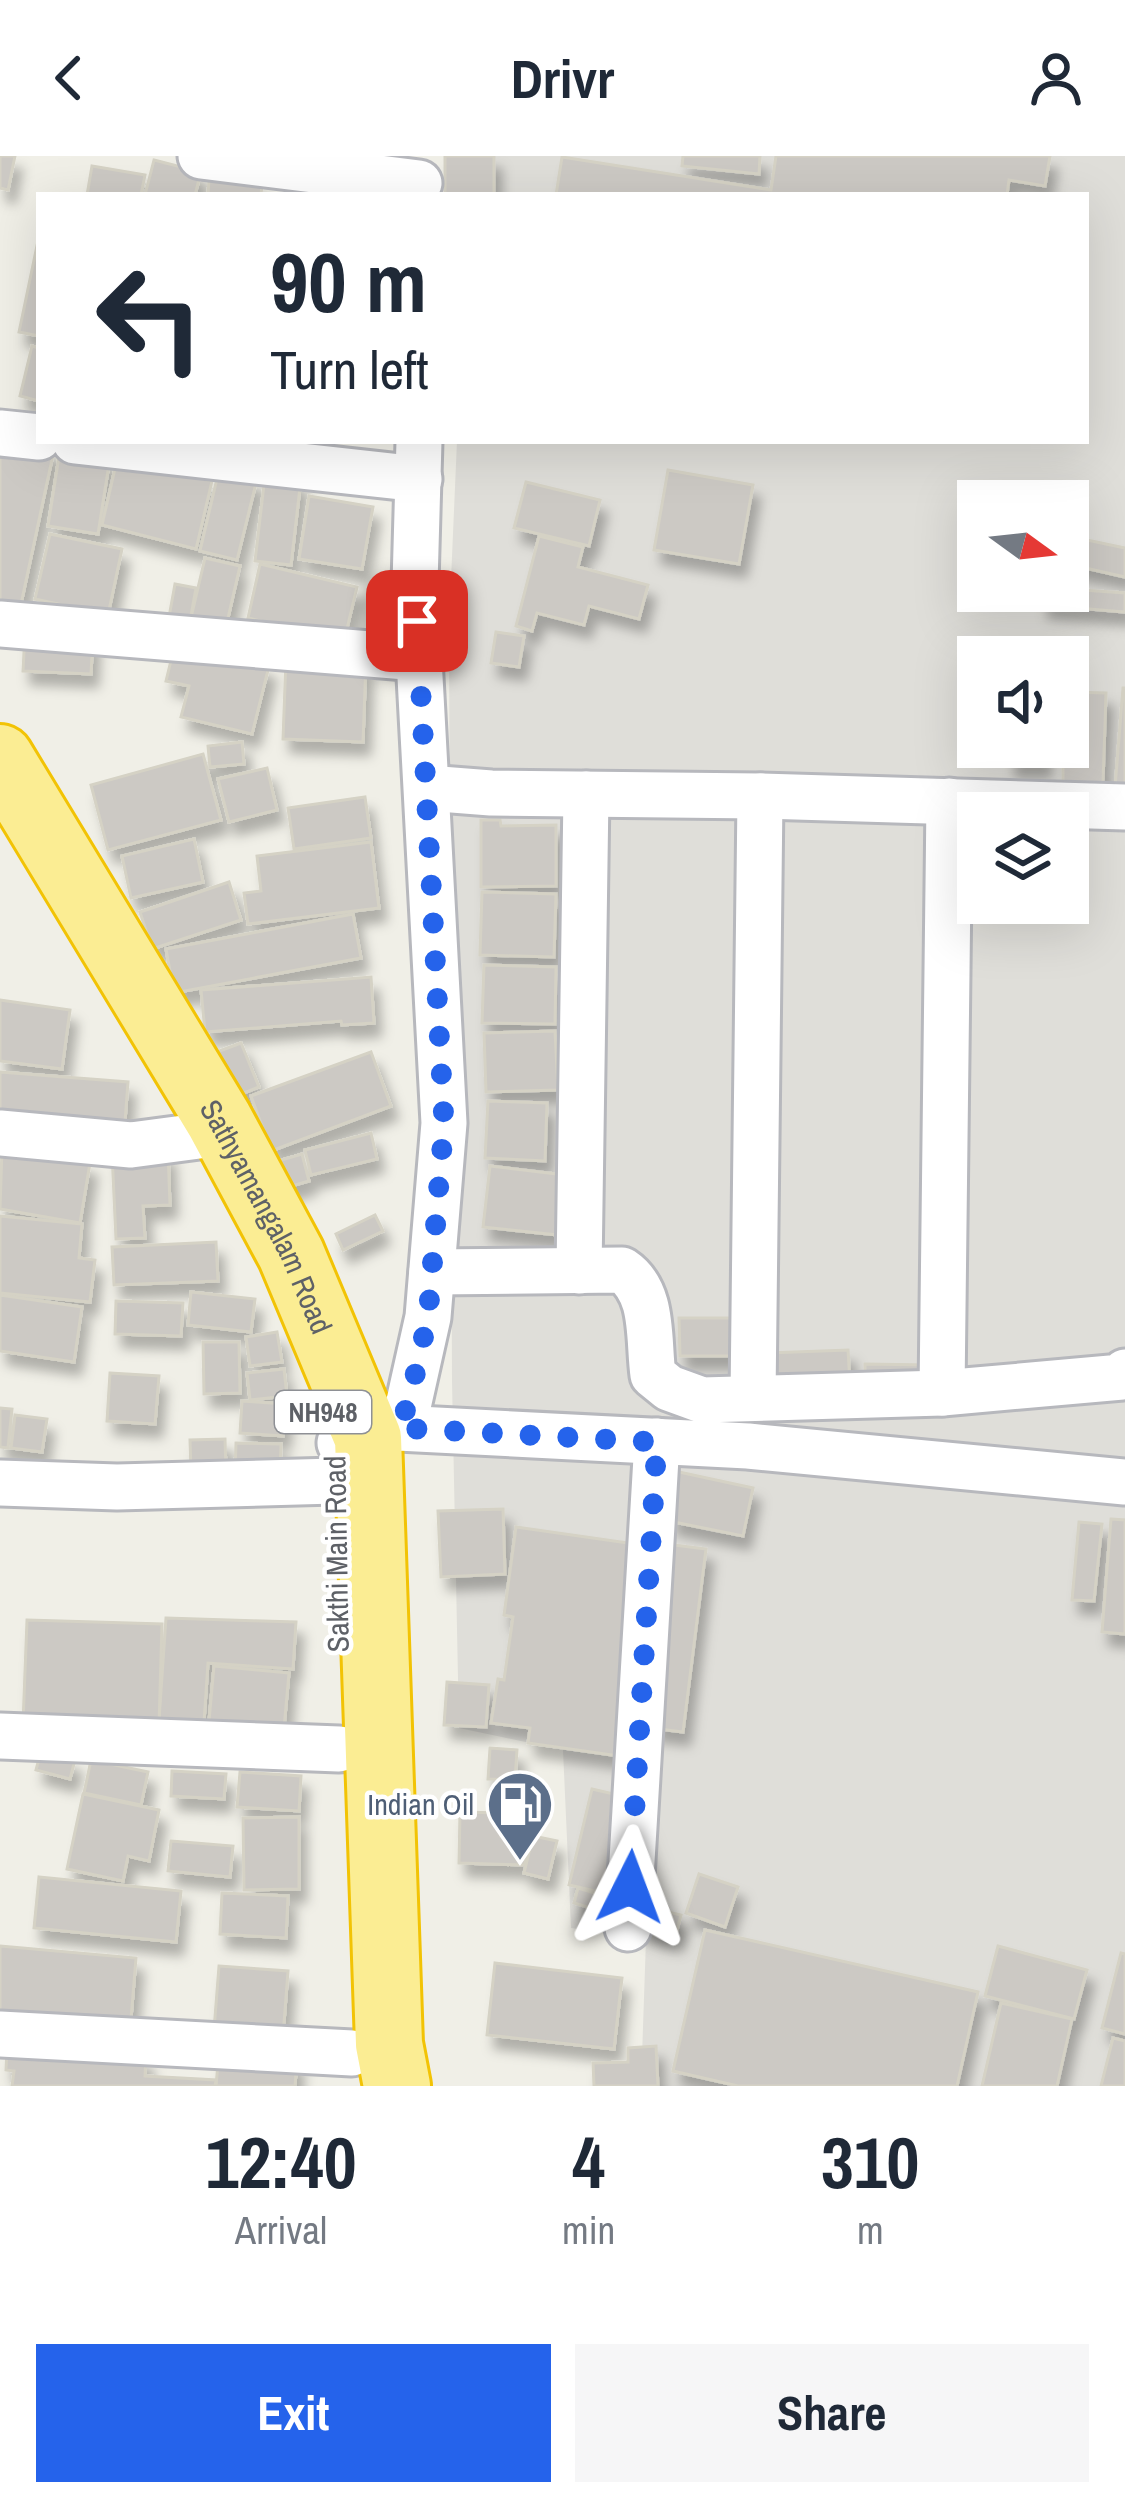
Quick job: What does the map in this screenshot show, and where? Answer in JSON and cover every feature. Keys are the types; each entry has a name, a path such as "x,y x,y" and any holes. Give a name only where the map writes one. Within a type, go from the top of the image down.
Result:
{"highway":[{"name":"Sathyamangalam Road","path":"0,758 219,1120 281,1235 362,1454 389,2044 369,2075"},
{"name":"Sakthi Main Road","path":"0,819 199,1136 362,1454 339,1749 369,2075"}],"street":[{"path":"201,156 420,178"},
{"path":"0,433 36,437"},
{"path":"129,444 419,460 415,584 444,1123 428,1317 409,1402 362,1454"},
{"path":"0,624 419,658"},
{"path":"427,788 1125,807"},
{"path":"579,1271 586,794"},
{"path":"753,1398 760,796"},
{"path":"942,1393 949,801"},
{"path":"0,1133 131,1145 199,1136"},
{"path":"431,1272 622,1270 636,1280 646,1300 653,1376 669,1388 702,1400 942,1393 1122,1377 1125,1372"},
{"path":"628,1928 657,1442"},
{"path":"0,1483 117,1486 362,1454 657,1442 748,1446 1125,1482"},
{"path":"0,1736 339,1749"},
{"path":"0,2034 369,2075"}],"shaded area":[{"path":"470,156 1125,156 1125,2086 641,2086 646,1939 571,1928 563,1750 459,1728 452,1381 449,626 457,444 1089,444 1089,192 468,192"}],"building":[{"path":"0,156 15,156 8,190 0,188"},
{"path":"445,156 494,156 494,192 445,192"},
{"path":"683,156 760,156 759,174 682,166"},
{"path":"776,156 1050,156 1045,186 1009,180 1007,192 556,192 562,157 771,190"},
{"path":"154,160 201,172 196,192 146,192"},
{"path":"92,166 145,175 142,192 88,192"},
{"path":"209,179 262,184 261,192 208,192"},
{"path":"36,250 36,335 19,332"},
{"path":"32,346 36,347 36,400 20,396"},
{"path":"0,437 54,450 21,604 0,600"},
{"path":"60,450 110,458 98,534 48,526"},
{"path":"117,460 212,481 196,549 102,525"},
{"path":"219,470 257,479 237,560 200,551"},
{"path":"668,470 753,485 739,564 654,550"},
{"path":"265,476 301,479 291,565 255,561"},
{"path":"526,482 600,500 589,546 514,528"},
{"path":"309,496 373,507 362,569 299,559"},
{"path":"50,534 122,549 108,615 35,599"},
{"path":"539,536 583,547 578,567 648,585 639,619 589,606 584,625 537,613 532,631 516,626"},
{"path":"1089,540 1125,548 1125,577 1089,569"},
{"path":"205,558 240,566 225,631 190,622"},
{"path":"260,564 357,587 344,641 248,618"},
{"path":"175,584 196,588 190,621 169,617"},
{"path":"1089,590 1125,593 1125,612 1089,609"},
{"path":"496,632 524,636 519,667 491,663"},
{"path":"25,633 93,636 91,674 23,671"},
{"path":"175,644 269,666 252,734 181,717 189,686 166,681"},
{"path":"286,658 366,661 363,742 283,739"},
{"path":"1125,688 1125,789 1115,788"},
{"path":"1089,693 1106,693 1103,783 1063,782 1063,768 1089,768"},
{"path":"242,742 244,764 210,767 208,746"},
{"path":"203,754 221,820 108,850 91,785"},
{"path":"267,768 277,810 229,822 218,779"},
{"path":"365,797 371,838 294,849 288,808"},
{"path":"481,820 500,820 501,826 556,825 556,886 481,887"},
{"path":"194,839 203,882 131,898 122,856"},
{"path":"371,842 379,908 248,924 244,893 261,891 257,856"},
{"path":"229,882 241,920 152,949 140,912"},
{"path":"482,892 556,894 554,957 480,955"},
{"path":"353,914 361,958 174,993 166,949"},
{"path":"484,965 556,967 555,1024 482,1023"},
{"path":"371,977 374,1023 342,1025 341,1021 205,1032 201,990"},
{"path":"0,1000 70,1010 62,1069 0,1061"},
{"path":"555,1031 558,1090 486,1092 484,1033"},
{"path":"241,1043 259,1087 234,1097 217,1052"},
{"path":"371,1052 391,1106 271,1151 251,1096"},
{"path":"0,1072 128,1082 124,1135 0,1126"},
{"path":"488,1101 547,1103 545,1161 485,1158"},
{"path":"371,1133 377,1159 311,1175 305,1150"},
{"path":"2,1148 90,1163 80,1223 0,1209"},
{"path":"168,1151 170,1205 143,1206 145,1238 116,1239 112,1153"},
{"path":"302,1154 309,1181 278,1190 271,1163"},
{"path":"490,1166 565,1175 558,1235 483,1227"},
{"path":"375,1215 383,1231 343,1250 336,1234"},
{"path":"0,1216 82,1224 79,1258 95,1260 90,1302 0,1293"},
{"path":"216,1242 218,1281 114,1285 112,1247"},
{"path":"191,1292 255,1299 251,1332 188,1325"},
{"path":"0,1295 82,1307 74,1362 0,1351"},
{"path":"116,1301 183,1303 181,1336 115,1334"},
{"path":"679,1318 737,1318 738,1356 680,1356"},
{"path":"277,1332 282,1362 250,1366 246,1337"},
{"path":"203,1342 239,1342 240,1393 204,1394"},
{"path":"848,1350 850,1383 768,1386 768,1353"},
{"path":"865,1364 929,1365 929,1385 865,1384"},
{"path":"284,1369 287,1396 250,1400 247,1373"},
{"path":"110,1373 159,1376 155,1424 107,1421"},
{"path":"242,1401 286,1404 283,1436 240,1433"},
{"path":"0,1408 12,1409 8,1448 0,1447"},
{"path":"15,1415 47,1419 42,1452 11,1448"},
{"path":"225,1439 226,1471 191,1471 190,1440"},
{"path":"236,1443 281,1444 280,1473 235,1471"},
{"path":"679,1472 753,1488 743,1536 669,1521"},
{"path":"503,1509 505,1574 441,1577 438,1511"},
{"path":"1111,1519 1125,1520 1125,1634 1102,1632"},
{"path":"1079,1522 1102,1524 1094,1601 1072,1600"},
{"path":"516,1527 649,1546 619,1756 528,1743 530,1728 491,1723 498,1679 504,1680 513,1617 504,1615"},
{"path":"674,1545 706,1549 683,1732 651,1728"},
{"path":"166,1618 296,1622 293,1669 208,1663 203,1737 158,1734"},
{"path":"27,1620 162,1624 159,1725 23,1723"},
{"path":"214,1666 289,1673 283,1739 208,1732"},
{"path":"447,1682 489,1685 486,1727 444,1725"},
{"path":"490,1748 517,1750 515,1780 488,1779"},
{"path":"41,1751 75,1760 70,1779 36,1770"},
{"path":"91,1760 148,1772 141,1805 84,1793"},
{"path":"172,1771 226,1774 224,1799 171,1796"},
{"path":"240,1772 301,1776 299,1811 237,1807"},
{"path":"592,1789 627,1797 604,1893 569,1885"},
{"path":"83,1794 159,1810 149,1861 128,1856 123,1881 67,1869"},
{"path":"460,1812 501,1813 501,1836 525,1836 525,1865 459,1863"},
{"path":"299,1817 299,1889 244,1890 243,1818"},
{"path":"533,1836 557,1841 548,1879 524,1873"},
{"path":"171,1841 233,1846 230,1877 168,1871"},
{"path":"699,1874 738,1887 725,1927 686,1913"},
{"path":"39,1877 181,1891 176,1942 34,1928"},
{"path":"578,1888 608,1897 604,1912 574,1903"},
{"path":"222,1893 288,1896 286,1938 220,1934"},
{"path":"644,1906 681,1915 675,1938 638,1928"},
{"path":"705,1930 978,1992 957,2086 738,2086 673,2071"},
{"path":"0,1946 136,1958 130,2031 0,2019"},
{"path":"998,1946 1087,1970 1074,2019 985,1996"},
{"path":"1121,1953 1125,1954 1125,2034 1102,2028"},
{"path":"495,1963 622,1978 614,2049 487,2035"},
{"path":"219,1966 288,1971 283,2036 214,2030"},
{"path":"1001,2003 1072,2019 1057,2086 982,2086"},
{"path":"1113,2038 1125,2041 1125,2086 1101,2086"},
{"path":"656,2046 658,2086 594,2086 593,2063 628,2062 628,2048"},
{"path":"7,2048 146,2057 145,2076 216,2080 215,2086 12,2086 14,2071 6,2070"},
{"path":"219,2052 297,2059 295,2086 216,2086"}],"place":[{"name":"Indian Oil","path":"520,1863"}],"route":[{"path":"417,621 444,1123 428,1317 409,1402 398,1428 657,1442 630,1887"}]}
